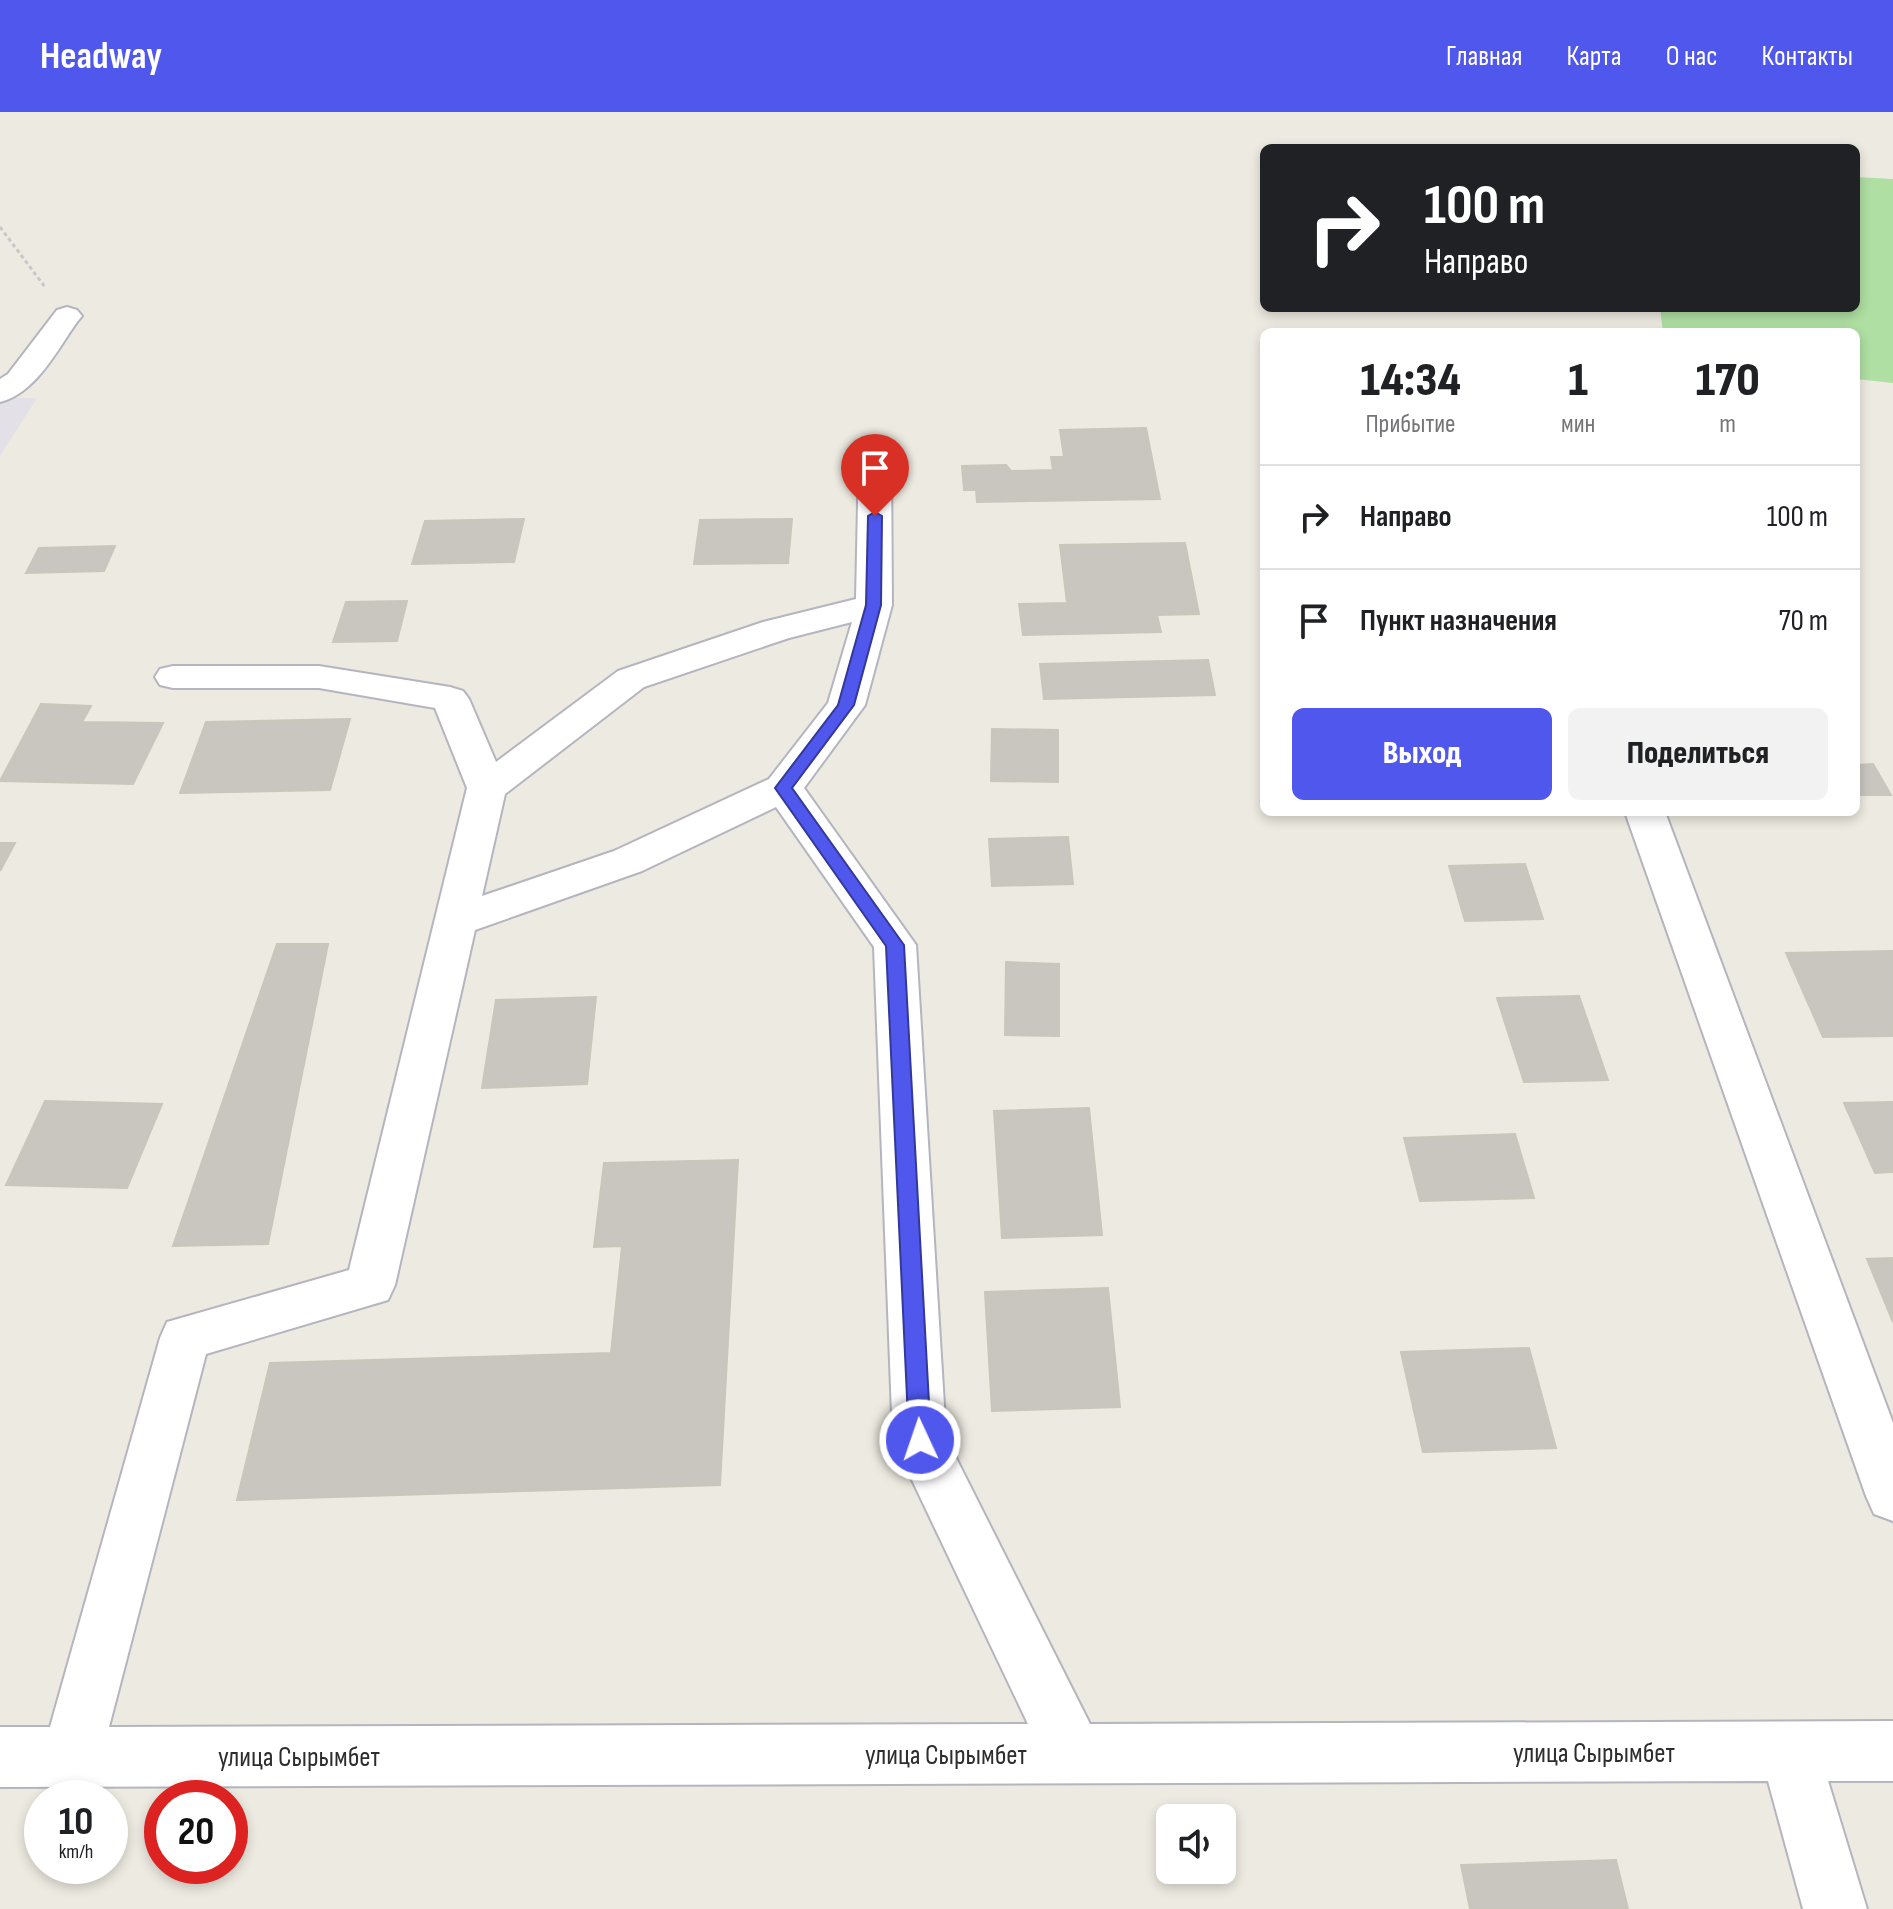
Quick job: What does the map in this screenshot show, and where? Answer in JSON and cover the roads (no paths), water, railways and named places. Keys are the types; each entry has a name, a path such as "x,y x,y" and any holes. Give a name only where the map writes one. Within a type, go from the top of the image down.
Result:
{"street":[{"path":"0,393 19,380 67,316"},
{"path":"456,921 628,861 783,788 846,705 874,605 875,456"},
{"path":"487,788 631,679 776,630 874,605"},
{"path":"71,1757 185,1338 370,1285 487,788 450,699 319,677 173,677"},
{"path":"783,788 895,945 920,1440 1073,1754"},
{"path":"1646,816 1893,1496"},
{"path":"1789,1751 1835,1909"},
{"name":"улица Сырымбет","path":"0,1757 1893,1751"}]}
